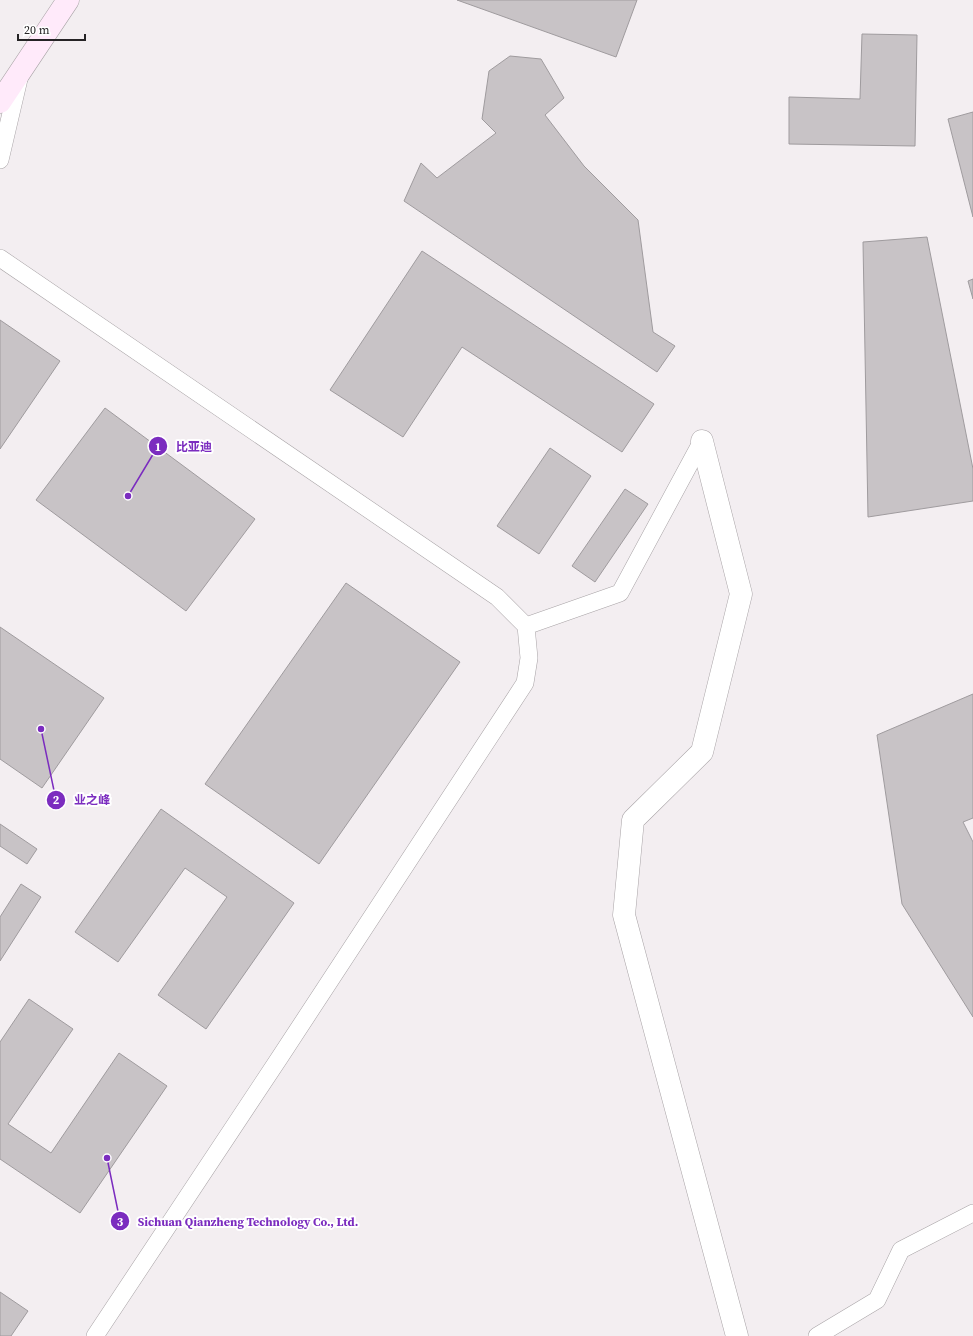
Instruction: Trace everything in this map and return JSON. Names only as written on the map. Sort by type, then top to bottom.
[{"type":"main road","points":[[0,102],[68,0]]},
{"type":"street","points":[[0,160],[21,71]]},
{"type":"street","points":[[0,258],[497,597],[526,626],[529,658],[525,683],[95,1336]]},
{"type":"street","points":[[526,626],[620,593],[702,440]]},
{"type":"street","points":[[702,440],[740,594],[702,752],[632,820],[624,915],[737,1336]]},
{"type":"street","points":[[817,1336],[877,1300],[901,1250],[973,1213]]},
{"type":"building","points":[[457,0],[637,0],[616,57]]},
{"type":"building","points":[[862,34],[917,35],[915,146],[789,144],[789,97],[860,99]]},
{"type":"building","points":[[510,56],[541,59],[564,98],[545,115],[584,166],[638,220],[653,332],[675,346],[657,372],[404,201],[421,163],[437,178],[496,133],[482,119],[489,71]]},
{"type":"building","points":[[973,112],[973,217],[948,119]]},
{"type":"building","points":[[927,237],[973,469],[973,501],[868,517],[863,242]]},
{"type":"building","points":[[422,251],[654,404],[622,452],[462,347],[403,437],[330,390]]},
{"type":"building","points":[[973,279],[973,299],[968,281]]},
{"type":"building","points":[[0,320],[60,361],[0,449]]},
{"type":"building","points":[[105,408],[255,519],[186,611],[36,500]]},
{"type":"building","points":[[550,448],[591,476],[539,554],[497,526]]},
{"type":"building","points":[[625,489],[648,504],[595,582],[572,566]]},
{"type":"building","points":[[346,583],[460,662],[319,864],[205,784]]},
{"type":"building","points":[[0,627],[104,698],[42,788],[0,759]]},
{"type":"building","points":[[973,694],[973,818],[963,822],[973,842],[973,1017],[902,904],[877,735]]},
{"type":"building","points":[[161,809],[294,903],[206,1029],[158,995],[227,897],[185,868],[118,962],[75,932]]},
{"type":"building","points":[[0,824],[37,849],[27,864],[0,846]]},
{"type":"building","points":[[21,884],[41,897],[0,961],[0,917]]},
{"type":"building","points":[[29,999],[73,1029],[8,1124],[51,1153],[119,1053],[167,1086],[80,1213],[0,1159],[0,1042]]},
{"type":"building","points":[[0,1292],[28,1311],[11,1336],[0,1336]]},
{"type":"place","name":"比亚迪","points":[[128,496]]},
{"type":"place","name":"业之峰","points":[[41,729]]},
{"type":"place","name":"Sichuan Qianzheng Technology Co., Ltd.","points":[[107,1158]]}]
